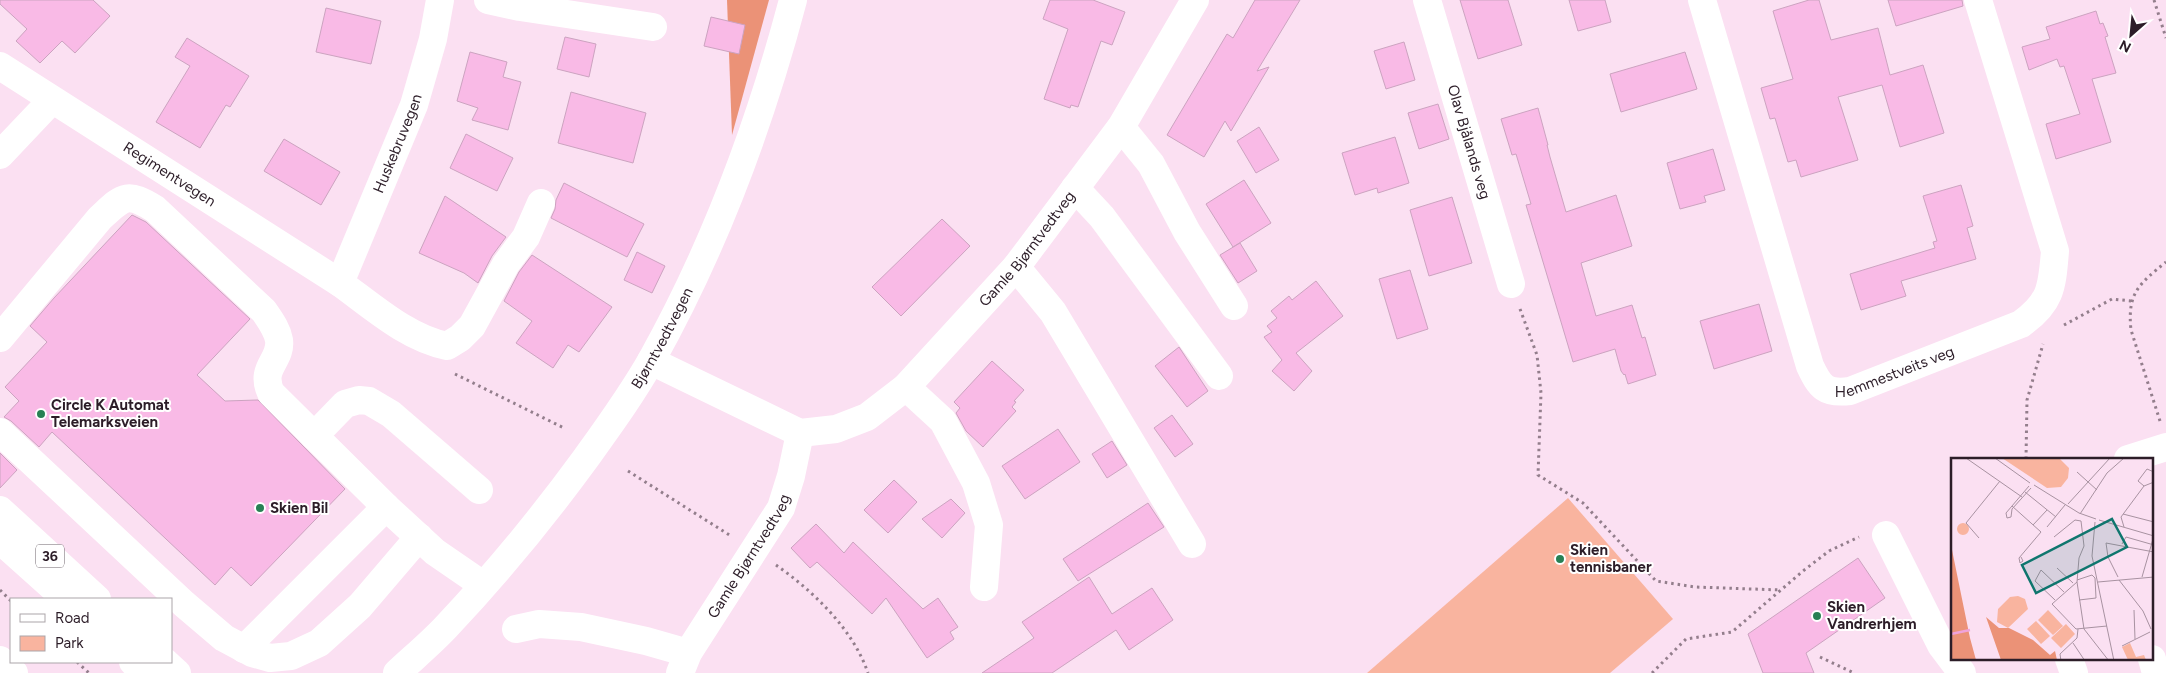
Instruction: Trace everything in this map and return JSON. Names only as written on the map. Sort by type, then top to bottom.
[{"type":"main road","name":"Huskebruvegen","points":[[340,283],[414,105],[433,39],[440,0]]},
{"type":"main road","points":[[488,0],[520,7],[653,26]]},
{"type":"main road","name":"Bjørntvedtvegen","points":[[412,673],[445,628],[532,529],[608,427],[651,361],[684,299],[742,166],[765,99],[793,0]]},
{"type":"main road","name":"Gamle Bjørntvedtveg","points":[[684,663],[781,508],[791,476],[800,433],[836,429],[868,417],[906,387],[1016,267],[1121,127],[1195,0]]},
{"type":"main road","name":"Olav Bjålands veg","points":[[1427,0],[1511,284]]},
{"type":"main road","name":"Hemmestveits veg","points":[[1702,0],[1810,366],[1817,381],[1835,393],[1850,391],[2021,324],[2035,314],[2046,300],[2052,276],[2055,251],[1978,0]]},
{"type":"main road","name":"Regimentvegen","points":[[0,66],[340,283],[408,330],[438,344],[447,346],[460,338],[472,326],[506,264],[526,237],[541,203]]},
{"type":"main road","points":[[0,155],[52,100]]},
{"type":"main road","points":[[1121,127],[1151,164],[1187,232],[1234,306]]},
{"type":"main road","points":[[1075,188],[1102,217],[1219,376]]},
{"type":"main road","points":[[0,338],[100,218],[119,201],[129,198],[139,199],[155,209],[264,311],[276,330],[279,341],[266,382],[270,393],[386,507],[435,552],[483,585]]},
{"type":"main road","points":[[1016,267],[1052,312],[1192,544]]},
{"type":"main road","points":[[651,361],[800,433]]},
{"type":"main road","points":[[906,387],[943,421],[976,482],[985,506],[989,525],[984,587]]},
{"type":"main road","points":[[314,436],[345,404],[359,400],[369,401],[391,414],[479,490]]},
{"type":"main road","points":[[0,432],[184,604],[224,638],[244,649],[270,658],[291,656],[319,643],[360,606],[419,537]]},
{"type":"main road","points":[[2130,458],[2163,436]]},
{"type":"main road","points":[[244,649],[386,507]]},
{"type":"main road","name":"36","points":[[0,510],[96,598]]},
{"type":"main road","points":[[1886,535],[1941,645],[1951,658]]},
{"type":"main road","name":"36","points":[[0,540],[65,598]]},
{"type":"main road","points":[[516,630],[540,624],[581,627],[646,641],[684,663]]},
{"type":"main road","name":"Bjørntvedtvegen","points":[[397,673],[445,628]]},
{"type":"main road","points":[[0,660],[14,673]]},
{"type":"main road","points":[[1952,660],[1962,673]]},
{"type":"main road","points":[[2069,660],[2074,673]]},
{"type":"main road","points":[[2152,660],[2156,673]]},
{"type":"main road","points":[[135,663],[145,673]]},
{"type":"main road","points":[[166,663],[177,673]]},
{"type":"path","points":[[2154,0],[2166,38]]},
{"type":"path","points":[[2163,436],[2132,330],[2131,301],[2141,283],[2166,262]]},
{"type":"path","points":[[1511,284],[1538,355],[1541,393],[1538,474],[1583,503],[1656,581],[1695,587],[1781,590]]},
{"type":"path","points":[[2062,326],[2112,299],[2131,301]]},
{"type":"path","points":[[2026,458],[2028,400],[2042,345],[2048,338]]},
{"type":"path","points":[[447,370],[564,428]]},
{"type":"path","points":[[1652,673],[1686,639],[1732,632],[1829,551],[1852,539],[1870,533],[1886,535]]},
{"type":"path","points":[[0,590],[10,600]]},
{"type":"path","points":[[1820,657],[1854,673]]},
{"type":"path","points":[[78,663],[89,673]]},
{"type":"green space","name":"Skien tennisbaner","points":[[1568,498],[1673,619],[1610,673],[1367,673]]},
{"type":"shaded area","points":[[727,0],[769,0],[732,135]]},
{"type":"building","points":[[0,0],[93,0],[110,16],[75,53],[62,41],[40,63],[16,41],[27,29],[0,4]]},
{"type":"building","points":[[1050,0],[1093,0],[1125,12],[1112,45],[1101,41],[1078,107],[1071,105],[1070,108],[1044,99],[1068,29],[1043,19]]},
{"type":"building","points":[[1255,0],[1300,0],[1257,71],[1269,67],[1231,131],[1225,121],[1204,157],[1167,135],[1227,34],[1233,38]]},
{"type":"building","points":[[1460,0],[1508,0],[1522,45],[1478,59]]},
{"type":"building","points":[[1569,0],[1605,0],[1611,22],[1578,31]]},
{"type":"building","points":[[1809,0],[1819,0],[1831,40],[1878,28],[1890,75],[1923,65],[1944,133],[1900,147],[1882,85],[1838,97],[1858,160],[1801,177],[1796,160],[1788,162],[1775,118],[1770,119],[1761,88],[1793,79],[1773,11]]},
{"type":"building","points":[[1888,0],[1962,0],[1963,6],[1896,26]]},
{"type":"building","points":[[326,8],[381,21],[371,64],[316,52]]},
{"type":"building","points":[[2096,11],[2100,24],[2103,23],[2108,36],[2105,37],[2116,73],[2092,79],[2111,142],[2056,159],[2046,124],[2080,114],[2064,66],[2060,67],[2057,59],[2029,70],[2022,47],[2050,39],[2046,27]]},
{"type":"building","points":[[711,17],[745,25],[739,54],[704,46]]},
{"type":"building","points":[[565,37],[596,44],[589,77],[557,69]]},
{"type":"building","points":[[187,38],[249,76],[230,107],[226,105],[200,148],[156,122],[190,66],[175,57]]},
{"type":"building","points":[[1404,42],[1415,80],[1386,89],[1374,51]]},
{"type":"building","points":[[470,52],[507,62],[503,77],[521,82],[508,130],[472,120],[478,108],[457,101]]},
{"type":"building","points":[[1685,52],[1697,89],[1621,112],[1610,74]]},
{"type":"building","points":[[571,92],[646,113],[633,163],[558,143]]},
{"type":"building","points":[[1438,104],[1449,139],[1419,149],[1408,113]]},
{"type":"building","points":[[1538,108],[1566,212],[1616,195],[1632,246],[1581,263],[1596,316],[1632,305],[1642,338],[1645,337],[1656,375],[1628,384],[1625,374],[1621,371],[1615,349],[1573,362],[1526,205],[1531,204],[1516,154],[1512,155],[1501,119]]},
{"type":"building","points":[[1259,127],[1279,160],[1256,173],[1237,141]]},
{"type":"building","points":[[466,134],[513,158],[497,191],[450,168]]},
{"type":"building","points":[[1395,137],[1409,183],[1378,193],[1377,188],[1355,195],[1342,153]]},
{"type":"building","points":[[284,139],[340,172],[321,205],[264,171]]},
{"type":"building","points":[[1713,149],[1725,190],[1704,196],[1706,202],[1680,209],[1667,163]]},
{"type":"building","points":[[1244,180],[1271,223],[1233,247],[1206,204]]},
{"type":"building","points":[[564,183],[644,224],[627,257],[551,218],[556,200]]},
{"type":"building","points":[[1961,185],[1973,226],[1967,228],[1976,259],[1901,281],[1906,296],[1861,310],[1850,274],[1935,248],[1933,242],[1937,241],[1923,196]]},
{"type":"building","points":[[445,196],[506,237],[492,256],[478,283],[464,273],[419,253]]},
{"type":"building","points":[[1452,197],[1472,263],[1429,276],[1410,210]]},
{"type":"building","points":[[132,215],[146,222],[250,319],[197,375],[225,401],[258,400],[345,489],[251,586],[231,567],[215,585],[52,432],[39,447],[11,421],[4,417],[19,401],[5,387],[47,342],[30,326]]},
{"type":"building","points":[[942,219],[970,246],[901,316],[872,287]]},
{"type":"building","points":[[1240,243],[1257,271],[1238,283],[1220,255]]},
{"type":"building","points":[[637,252],[665,266],[652,293],[624,280]]},
{"type":"building","points":[[532,255],[612,307],[579,352],[568,345],[553,368],[516,343],[532,321],[504,301],[519,272]]},
{"type":"building","points":[[1410,270],[1428,329],[1397,339],[1379,279]]},
{"type":"building","points":[[1316,281],[1343,316],[1296,353],[1312,371],[1294,391],[1272,371],[1282,360],[1264,337],[1272,332],[1267,326],[1277,318],[1271,311],[1289,296],[1292,300]]},
{"type":"building","points":[[1759,304],[1772,351],[1714,369],[1700,321]]},
{"type":"building","points":[[1179,347],[1208,391],[1187,407],[1155,366]]},
{"type":"building","points":[[992,361],[1024,390],[1014,401],[1016,402],[1012,407],[1016,411],[983,447],[966,431],[956,413],[960,408],[954,402]]},
{"type":"building","points":[[1172,415],[1193,444],[1175,457],[1154,428]]},
{"type":"building","points":[[1058,429],[1080,462],[1025,499],[1002,466]]},
{"type":"building","points":[[1112,441],[1127,465],[1107,478],[1092,454]]},
{"type":"building","points":[[0,453],[17,470],[0,488]]},
{"type":"building","points":[[894,480],[917,502],[888,533],[864,510]]},
{"type":"building","points":[[951,499],[965,513],[942,538],[922,519]]},
{"type":"building","points":[[1148,503],[1164,527],[1078,581],[1063,559]]},
{"type":"building","points":[[816,524],[844,553],[853,542],[923,609],[938,598],[958,627],[950,632],[954,639],[927,658],[886,598],[872,614],[817,562],[810,568],[791,548]]},
{"type":"building","name":"Skien Vandrerhjem","points":[[1858,558],[1885,598],[1806,653],[1814,673],[1763,673],[1748,634]]},
{"type":"building","points":[[1089,577],[1112,614],[1152,588],[1173,620],[1129,650],[1116,630],[1052,673],[982,673],[1034,638],[1022,622]]},
{"type":"place","name":"Circle K Automat Telemarksveien","points":[[41,414]]},
{"type":"place","name":"Skien Bil","points":[[260,508]]},
{"type":"place","name":"Skien tennisbaner","points":[[1560,559]]},
{"type":"place","name":"Skien Vandrerhjem","points":[[1817,616]]}]
